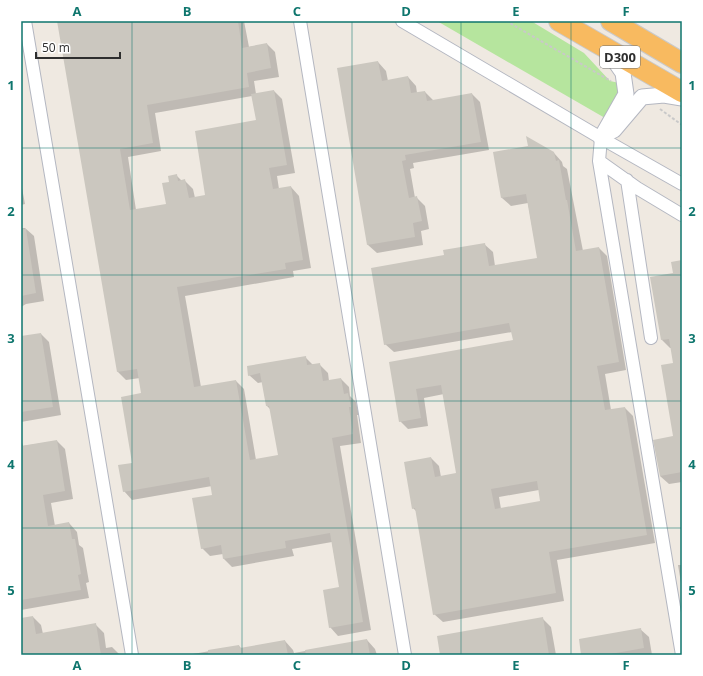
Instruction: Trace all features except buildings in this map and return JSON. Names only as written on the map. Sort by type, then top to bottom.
[{"type":"highway","name":"D300","points":[[559,21],[682,92]]},
{"type":"highway","name":"D300","points":[[611,21],[682,63]]},
{"type":"street","points":[[25,21],[132,655]]},
{"type":"street","points":[[300,21],[405,655]]},
{"type":"street","points":[[402,21],[682,184]]},
{"type":"street","points":[[605,48],[623,73],[626,94],[601,138],[599,161],[682,655]]},
{"type":"street","points":[[601,138],[614,130],[642,98],[664,94],[682,98]]},
{"type":"street","points":[[599,161],[682,215]]},
{"type":"street","points":[[627,180],[651,338]]},
{"type":"path","points":[[506,21],[610,81],[625,87]]},
{"type":"path","points":[[642,98],[682,125]]},
{"type":"green space","points":[[437,21],[531,21],[584,53],[610,81],[624,84],[605,118]]}]
